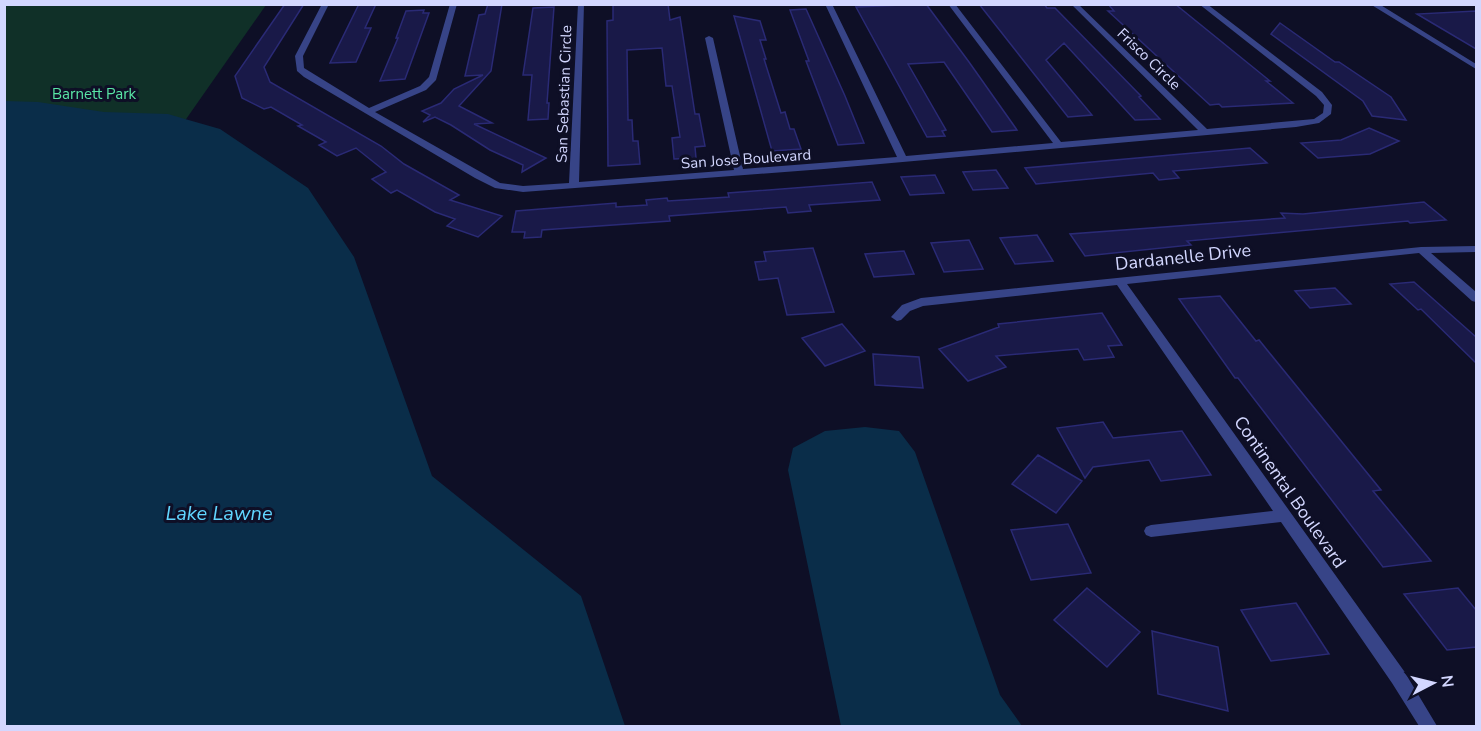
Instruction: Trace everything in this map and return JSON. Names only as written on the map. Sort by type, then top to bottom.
[{"type":"street","name":"San Jose Boulevard","points":[[326,4],[299,56],[300,69],[498,186],[523,189],[739,173],[1296,124],[1316,121],[1327,114],[1328,105],[1319,94],[1203,4]]},
{"type":"street","points":[[369,111],[423,88],[433,78],[454,4]]},
{"type":"street","name":"San Sebastian Circle","points":[[574,185],[581,4]]},
{"type":"street","points":[[828,4],[903,159]]},
{"type":"street","points":[[951,4],[1059,145]]},
{"type":"street","name":"Frisco Circle","points":[[1074,4],[1205,132]]},
{"type":"street","points":[[1373,5],[1389,4]]},
{"type":"street","points":[[1373,5],[1476,67]]},
{"type":"street","points":[[709,38],[739,173]]},
{"type":"street","name":"Dardanelle Drive","points":[[897,317],[906,308],[921,302],[1421,250],[1476,249]]},
{"type":"street","points":[[1421,250],[1476,298]]},
{"type":"street","name":"Continental Boulevard","points":[[1119,280],[1398,677],[1429,726]]},
{"type":"street","points":[[1151,531],[1284,516]]},
{"type":"green space","name":"Barnett Park","points":[[5,5],[266,5],[51,312],[5,317]]},
{"type":"water","name":"Lake Lawne","points":[[5,101],[38,102],[104,112],[168,114],[220,129],[308,188],[354,257],[432,476],[581,596],[625,726],[5,726]]},
{"type":"water","points":[[865,427],[899,431],[915,452],[1000,695],[1022,726],[841,726],[788,470],[793,448],[825,431]]},
{"type":"building","points":[[285,4],[304,4],[264,67],[270,82],[381,146],[404,164],[459,195],[450,200],[502,216],[478,237],[447,226],[455,219],[435,212],[397,190],[391,193],[372,179],[386,172],[356,148],[337,156],[319,145],[326,142],[298,126],[302,125],[271,107],[264,109],[242,98],[235,76]]},
{"type":"building","points":[[359,4],[376,4],[365,28],[371,28],[356,62],[330,63]]},
{"type":"building","points":[[488,4],[502,4],[491,71],[459,106],[492,123],[474,124],[546,158],[522,172],[523,165],[490,150],[451,125],[435,117],[423,122],[430,115],[422,111],[441,103],[454,89],[483,75],[465,76],[479,15],[485,14]]},
{"type":"building","points":[[613,4],[668,4],[670,20],[680,17],[695,114],[699,114],[705,146],[695,147],[696,158],[674,159],[672,138],[680,137],[672,86],[666,86],[662,48],[627,50],[628,120],[632,120],[633,141],[638,141],[640,164],[608,166],[607,21],[613,20]]},
{"type":"building","points":[[926,4],[1017,130],[992,132],[944,62],[908,64],[946,130],[942,131],[945,136],[927,137],[856,7]]},
{"type":"building","points":[[979,4],[1044,4],[1047,8],[1055,8],[1141,96],[1139,97],[1160,119],[1135,120],[1064,43],[1046,60],[1092,115],[1068,117]]},
{"type":"building","points":[[1108,4],[1175,4],[1270,81],[1266,81],[1293,103],[1222,107],[1219,104],[1210,105],[1108,11],[1114,11]]},
{"type":"building","points":[[554,7],[547,103],[549,103],[548,119],[528,120],[532,75],[523,75],[533,8]]},
{"type":"building","points":[[806,9],[864,143],[838,145],[806,61],[809,61],[790,10]]},
{"type":"building","points":[[424,10],[423,13],[429,13],[405,79],[380,81],[398,38],[396,38],[406,11]]},
{"type":"building","points":[[1476,11],[1476,49],[1417,14]]},
{"type":"building","points":[[734,16],[760,21],[766,40],[760,40],[766,59],[764,59],[781,113],[785,112],[790,129],[794,129],[801,149],[772,151]]},
{"type":"building","points":[[1280,23],[1335,62],[1339,62],[1391,97],[1406,120],[1372,116],[1363,101],[1271,34]]},
{"type":"building","points":[[1369,128],[1399,141],[1370,154],[1318,158],[1301,143],[1341,140]]},
{"type":"building","points":[[1250,148],[1267,163],[1173,171],[1179,178],[1159,180],[1153,173],[1036,184],[1025,168]]},
{"type":"building","points":[[996,170],[1008,188],[973,190],[963,172]]},
{"type":"building","points":[[935,175],[944,193],[910,195],[901,177]]},
{"type":"building","points":[[872,182],[880,200],[809,205],[811,211],[788,213],[786,207],[669,216],[670,221],[542,230],[541,237],[524,238],[525,232],[512,232],[516,211],[616,203],[616,207],[647,205],[646,200],[729,197],[728,193]]},
{"type":"building","points":[[1424,202],[1446,220],[1410,223],[1408,221],[1187,241],[1191,245],[1085,256],[1070,234],[1285,218],[1281,213],[1303,214]]},
{"type":"building","points":[[1037,235],[1053,261],[1015,264],[1000,238]]},
{"type":"building","points":[[969,240],[983,269],[944,272],[931,243]]},
{"type":"building","points":[[813,248],[834,312],[787,315],[778,278],[759,280],[755,262],[766,261],[764,252]]},
{"type":"building","points":[[904,251],[914,274],[874,277],[865,254]]},
{"type":"building","points":[[1414,282],[1476,337],[1476,363],[1421,309],[1418,310],[1390,284]]},
{"type":"building","points":[[1335,288],[1351,304],[1310,308],[1295,291]]},
{"type":"building","points":[[1220,296],[1256,341],[1259,340],[1381,490],[1373,491],[1431,561],[1383,567],[1238,378],[1235,378],[1179,299]]},
{"type":"building","points":[[1102,313],[1122,345],[1108,346],[1114,357],[1084,360],[1078,349],[996,356],[1006,367],[968,381],[939,349],[999,327],[998,324]]},
{"type":"building","points":[[842,324],[865,351],[825,366],[802,338]]},
{"type":"building","points":[[873,354],[919,357],[923,388],[875,385]]},
{"type":"building","points":[[1103,422],[1113,438],[1182,431],[1211,475],[1161,481],[1149,460],[1093,467],[1085,478],[1057,428]]},
{"type":"building","points":[[1038,455],[1082,481],[1056,513],[1012,484]]},
{"type":"building","points":[[1068,524],[1091,573],[1031,580],[1011,530]]},
{"type":"building","points":[[1087,588],[1140,632],[1107,667],[1054,620]]},
{"type":"building","points":[[1458,588],[1476,610],[1476,647],[1447,650],[1404,594]]},
{"type":"building","points":[[1296,603],[1329,654],[1271,661],[1241,610]]},
{"type":"building","points":[[1152,631],[1218,647],[1228,711],[1158,694]]}]
